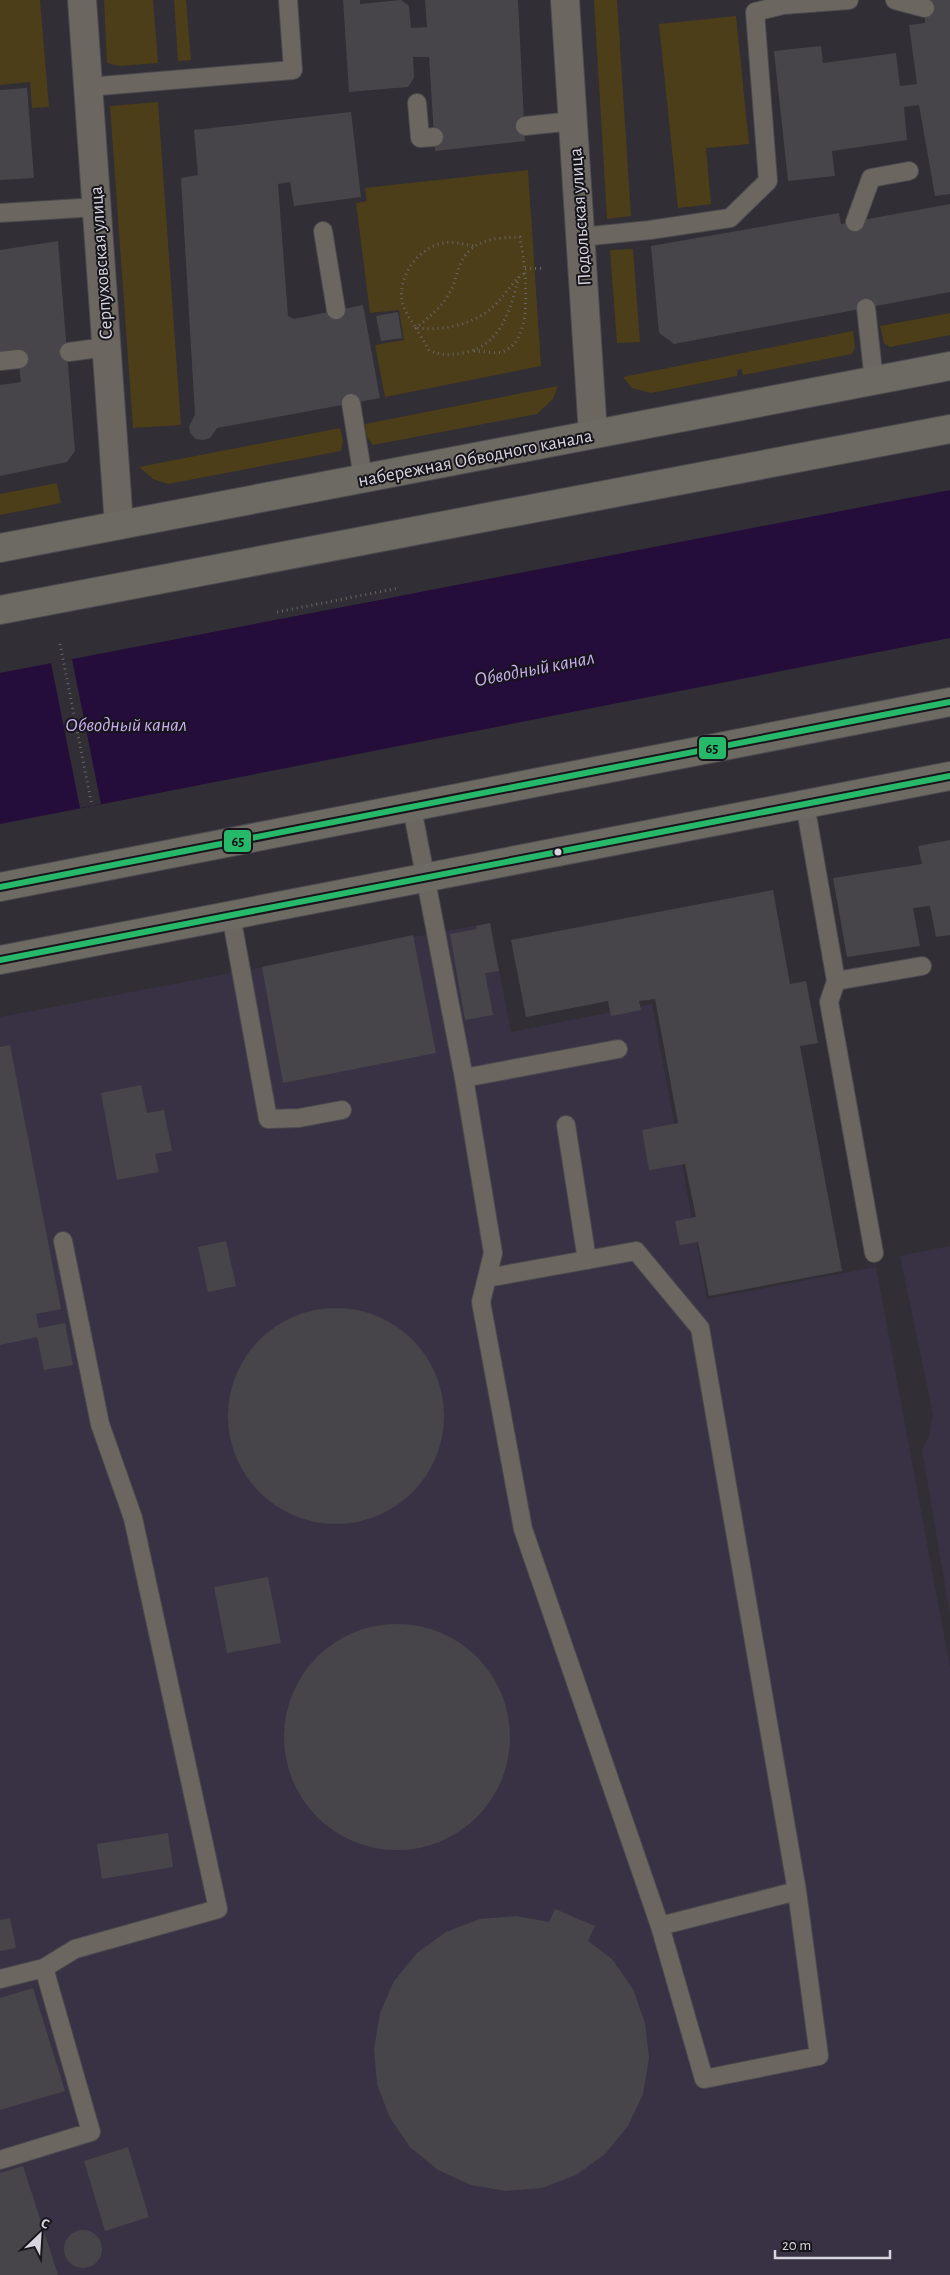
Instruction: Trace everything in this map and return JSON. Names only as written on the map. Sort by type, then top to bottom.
[{"type":"main road","name":"набережная Обводного канала","points":[[0,548],[950,366]]},
{"type":"main road","points":[[0,610],[950,428]]},
{"type":"main road","points":[[0,887],[950,702]]},
{"type":"main road","points":[[0,960],[950,776]]},
{"type":"street","name":"Серпуховская улица","points":[[82,0],[119,525]]},
{"type":"street","name":"Подольская улица","points":[[565,0],[593,434]]},
{"type":"lane","points":[[88,87],[293,70],[288,0]]},
{"type":"lane","points":[[581,237],[650,230],[730,218],[768,181],[754,12],[783,3],[849,0]]},
{"type":"lane","points":[[895,0],[925,8]]},
{"type":"lane","points":[[417,103],[420,138],[434,137]]},
{"type":"lane","points":[[525,126],[573,121]]},
{"type":"lane","points":[[855,222],[871,178],[909,170]]},
{"type":"lane","points":[[0,213],[96,208]]},
{"type":"lane","points":[[323,231],[336,310]]},
{"type":"lane","points":[[866,308],[874,381]]},
{"type":"lane","points":[[69,352],[106,347]]},
{"type":"lane","points":[[0,361],[18,359]]},
{"type":"lane","points":[[351,403],[363,478]]},
{"type":"lane","points":[[805,804],[836,981],[829,1002],[874,1254]]},
{"type":"lane","points":[[412,808],[464,1078],[493,1253],[486,1278],[481,1302],[523,1529],[660,1926],[704,2079],[819,2056],[797,1891],[700,1328],[636,1251],[486,1278]]},
{"type":"lane","points":[[231,915],[268,1119],[299,1118],[342,1110]]},
{"type":"lane","points":[[836,981],[922,966]]},
{"type":"lane","points":[[464,1078],[618,1049]]},
{"type":"lane","points":[[566,1125],[587,1260]]},
{"type":"lane","points":[[0,1979],[44,1968],[75,1949],[218,1909],[133,1518],[100,1424],[63,1241]]},
{"type":"lane","points":[[660,1926],[797,1891]]},
{"type":"lane","points":[[0,2160],[91,2132],[44,1968]]},
{"type":"path","points":[[416,328],[444,302],[451,291],[463,260],[473,246],[484,240],[520,236],[525,271],[526,318],[519,335],[510,348],[501,352],[474,351],[438,354],[429,350],[416,328],[402,300],[405,276],[410,266],[419,256],[441,243],[452,242],[473,246]]},
{"type":"path","points":[[416,328],[444,328],[473,320],[492,308],[512,282],[525,271],[544,268]]},
{"type":"path","points":[[474,351],[488,342],[505,322],[519,277]]},
{"type":"path","points":[[278,612],[399,588]]},
{"type":"path","points":[[60,644],[92,806]]},
{"type":"shaded area","points":[[0,0],[40,0],[49,107],[32,108],[30,82],[0,85]]},
{"type":"shaded area","points":[[104,0],[153,0],[158,63],[119,66],[107,63]]},
{"type":"shaded area","points":[[174,0],[186,0],[191,60],[178,61]]},
{"type":"shaded area","points":[[594,0],[617,0],[631,216],[607,219]]},
{"type":"shaded area","points":[[736,16],[749,144],[706,148],[711,204],[678,208],[659,24]]},
{"type":"shaded area","points":[[158,102],[181,425],[133,428],[110,106]]},
{"type":"shaded area","points":[[528,170],[541,366],[385,397],[375,345],[404,340],[399,310],[370,313],[356,203],[367,201],[365,188]]},
{"type":"shaded area","points":[[633,249],[640,342],[617,343],[610,250]]},
{"type":"shaded area","points":[[950,313],[950,335],[890,347],[884,343],[880,326]]},
{"type":"shaded area","points":[[853,331],[855,347],[852,354],[743,375],[742,369],[737,370],[737,376],[651,393],[632,388],[623,377]]},
{"type":"shaded area","points":[[558,386],[553,399],[537,414],[373,445],[367,437],[365,424]]},
{"type":"shaded area","points":[[340,428],[343,441],[341,451],[168,484],[153,479],[139,467]]},
{"type":"shaded area","points":[[57,483],[61,503],[0,515],[0,494]]},
{"type":"shaded area","points":[[490,923],[511,1032],[652,1004],[707,1299],[876,1267],[950,1668],[950,2275],[0,2275],[0,1017],[262,967],[413,935],[414,937]]},
{"type":"shaded area","points":[[950,1246],[950,1615],[922,1449],[929,1436],[933,1414],[900,1256]]},
{"type":"water","name":"Обводный канал","points":[[950,490],[950,638],[0,824],[0,673]]},
{"type":"pier","points":[[400,593],[400,596],[279,619],[278,617]]},
{"type":"pier","points":[[72,659],[101,804],[80,808],[51,663]]},
{"type":"building","points":[[343,0],[360,0],[360,4],[401,0],[409,6],[411,28],[427,27],[425,0],[518,0],[525,141],[435,151],[429,57],[413,57],[414,78],[408,87],[349,92]]},
{"type":"building","points":[[924,0],[950,0],[950,194],[935,196],[919,105],[904,107],[907,140],[832,151],[835,176],[788,181],[774,51],[821,46],[823,63],[896,53],[900,86],[917,84],[909,25],[925,23]]},
{"type":"building","points":[[27,88],[34,178],[0,180],[0,90]]},
{"type":"building","points":[[351,112],[361,197],[294,206],[290,182],[278,184],[288,316],[294,319],[363,305],[380,398],[217,428],[210,438],[196,439],[190,433],[189,426],[195,415],[181,178],[198,175],[194,130]]},
{"type":"building","points":[[950,204],[950,292],[674,344],[659,333],[651,246],[839,213],[841,224]]},
{"type":"building","points":[[58,241],[75,451],[67,462],[0,476],[0,385],[21,382],[17,350],[0,353],[0,250]]},
{"type":"building","points":[[398,312],[402,338],[381,341],[376,316]]},
{"type":"building","points":[[950,840],[950,935],[936,937],[930,906],[913,908],[920,946],[847,957],[833,878],[922,864],[918,846]]},
{"type":"building","points":[[773,890],[790,984],[806,981],[818,1043],[800,1046],[842,1271],[709,1296],[698,1242],[680,1245],[675,1221],[696,1217],[685,1164],[649,1170],[642,1130],[678,1123],[655,999],[639,1001],[641,1010],[611,1016],[608,1001],[526,1017],[511,940]]},
{"type":"building","points":[[490,923],[499,971],[485,973],[493,1015],[465,1020],[450,934],[477,929],[476,926]]},
{"type":"building","points":[[413,935],[436,1053],[283,1083],[262,967]]},
{"type":"building","points":[[10,1045],[61,1309],[36,1314],[39,1328],[65,1323],[73,1365],[44,1370],[37,1337],[0,1345],[0,1047]]},
{"type":"building","points":[[141,1085],[147,1113],[164,1110],[172,1151],[155,1154],[159,1172],[117,1180],[101,1093]]},
{"type":"building","points":[[226,1241],[236,1286],[208,1292],[198,1247]]},
{"type":"building","points":[[347,1308],[377,1316],[387,1321],[405,1332],[420,1347],[436,1375],[444,1405],[444,1427],[436,1457],[420,1485],[405,1500],[377,1516],[357,1522],[325,1524],[295,1516],[285,1511],[267,1500],[252,1485],[236,1457],[230,1437],[228,1405],[236,1375],[241,1365],[252,1347],[267,1332],[295,1316],[315,1310]]},
{"type":"building","points":[[268,1577],[281,1643],[227,1653],[214,1587]]},
{"type":"building","points":[[397,1624],[419,1626],[450,1637],[477,1657],[497,1684],[508,1715],[510,1737],[508,1759],[497,1790],[477,1817],[450,1837],[419,1848],[397,1850],[375,1848],[344,1837],[317,1817],[297,1790],[286,1759],[284,1737],[286,1715],[297,1684],[317,1657],[344,1637],[375,1626]]},
{"type":"building","points":[[168,1833],[173,1867],[102,1879],[97,1844]]},
{"type":"building","points":[[555,1909],[595,1926],[588,1941],[612,1959],[633,1989],[645,2023],[649,2058],[643,2094],[628,2126],[605,2154],[576,2175],[542,2188],[506,2191],[471,2185],[438,2170],[410,2147],[390,2118],[377,2084],[374,2049],[380,2013],[394,1981],[417,1953],[446,1932],[480,1919],[516,1916],[549,1922]]},
{"type":"building","points":[[10,1918],[16,1948],[0,1951],[0,1920]]},
{"type":"building","points":[[33,1988],[65,2091],[0,2110],[0,1998]]},
{"type":"building","points":[[128,2147],[149,2217],[105,2231],[84,2161]]},
{"type":"building","points":[[23,2166],[58,2275],[0,2275],[0,2173]]},
{"type":"building","points":[[83,2230],[96,2236],[102,2249],[96,2262],[83,2268],[70,2262],[64,2249],[70,2236]]},
{"type":"transit line","name":"65","points":[[0,887],[950,702]]},
{"type":"transit line","name":"65","points":[[0,960],[950,776]]}]
